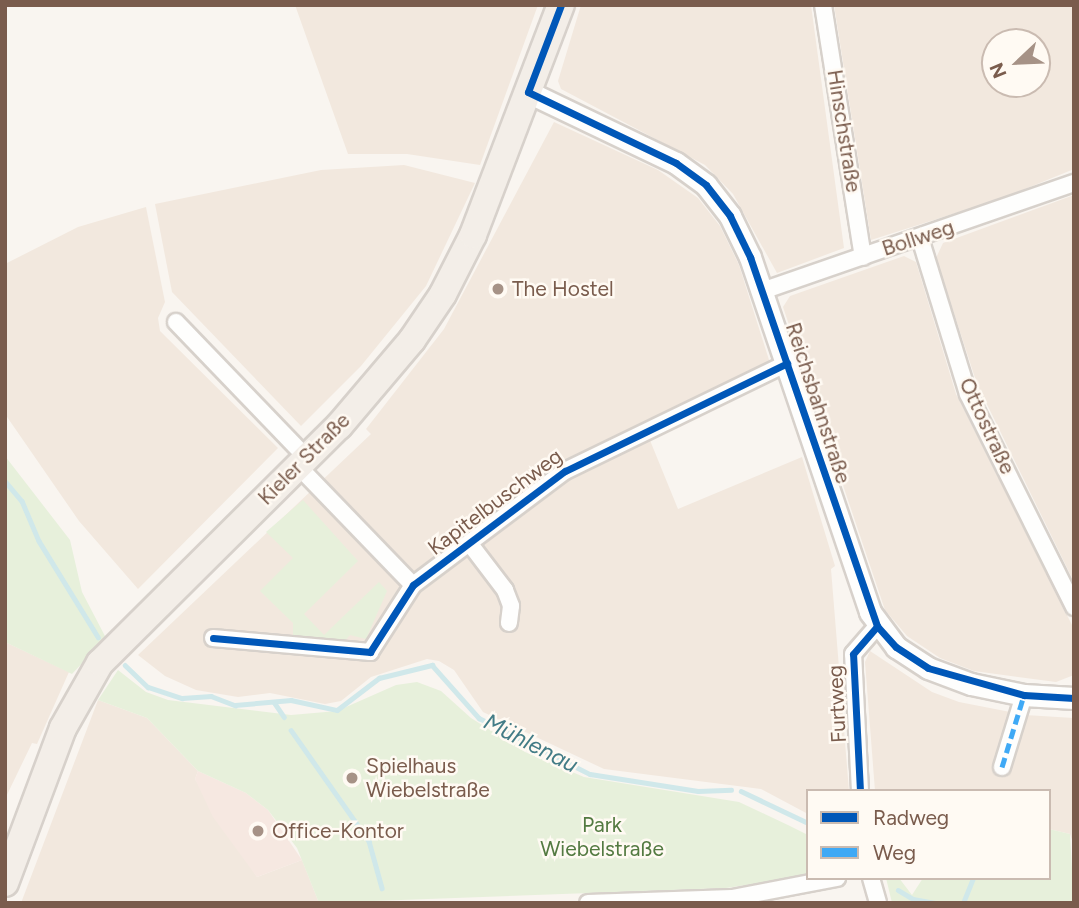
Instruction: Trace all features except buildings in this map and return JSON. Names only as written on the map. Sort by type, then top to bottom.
[{"type":"main road","name":"Kieler Straße","points":[[5,883],[63,727],[84,685],[118,643],[302,462],[412,341],[443,294],[472,235],[561,5]]},
{"type":"street","name":"Hinschstraße","points":[[822,5],[863,257]]},
{"type":"street","name":"Reichsbahnstraße","points":[[528,92],[676,163],[706,185],[730,216],[762,291],[877,626],[896,647],[928,668],[1024,695],[1074,698]]},
{"type":"street","name":"Bollweg","points":[[762,291],[1074,183]]},
{"type":"street","name":"Ottostraße","points":[[920,238],[968,394],[1074,607]]},
{"type":"street","points":[[176,322],[413,584]]},
{"type":"street","name":"Kapitelbuschweg","points":[[213,638],[370,652],[413,584],[580,461],[787,363]]},
{"type":"street","name":"Kapitelbuschweg","points":[[470,544],[506,590],[511,606],[509,624]]},
{"type":"street","name":"Furtweg","points":[[860,789],[853,653],[877,626]]},
{"type":"street","points":[[1002,767],[1024,695]]},
{"type":"street","points":[[588,903],[732,898],[826,880]]},
{"type":"street","points":[[872,880],[878,903]]},
{"type":"shaded area","points":[[295,5],[538,5],[480,165],[407,154],[348,154]]},
{"type":"shaded area","points":[[581,5],[811,5],[844,248],[777,273],[733,194],[705,165],[561,89],[558,81]]},
{"type":"shaded area","points":[[834,5],[1074,5],[1074,169],[1003,198],[871,240]]},
{"type":"shaded area","points":[[554,122],[658,170],[698,198],[720,226],[739,265],[775,379],[647,433],[678,509],[802,457],[835,566],[831,569],[849,789],[806,789],[806,813],[761,789],[604,769],[483,712],[454,670],[439,661],[427,659],[371,677],[341,701],[325,704],[270,693],[238,697],[196,690],[165,676],[138,655],[371,434],[366,429],[444,329]]},
{"type":"shaded area","points":[[404,165],[475,183],[426,286],[361,366],[301,426],[172,292],[155,204],[321,170]]},
{"type":"shaded area","points":[[1074,195],[1074,582],[977,384],[936,258],[943,243]]},
{"type":"shaded area","points":[[146,207],[165,302],[158,318],[160,331],[278,448],[138,589],[79,521],[5,414],[5,264],[78,227]]},
{"type":"shaded area","points":[[904,256],[916,262],[956,394],[1074,629],[1074,675],[1056,682],[974,671],[940,658],[907,636],[885,610],[783,307],[790,296]]},
{"type":"shaded area","points":[[5,642],[69,672],[37,744],[32,743],[5,799]]},
{"type":"shaded area","points":[[870,651],[932,692],[959,702],[1025,715],[1074,718],[1074,846],[1070,834],[1051,829],[1051,789],[875,789],[865,662]]},
{"type":"shaded area","points":[[98,700],[147,718],[198,771],[195,779],[257,877],[302,860],[319,903],[21,903]]},
{"type":"shaded area","points":[[198,771],[246,793],[268,810],[302,860],[257,877],[213,817],[195,779]]},
{"type":"green space","points":[[5,456],[70,540],[82,592],[106,638],[72,674],[5,642]]},
{"type":"green space","points":[[303,500],[358,561],[304,614],[324,635],[379,582],[387,591],[366,639],[350,635],[341,645],[293,638],[293,623],[260,591],[293,558],[266,532]]},
{"type":"green space","name":"Park Wiebelstraße","points":[[118,670],[146,692],[168,700],[291,715],[337,711],[396,685],[417,682],[441,691],[471,718],[525,752],[584,777],[739,802],[790,826],[806,834],[806,876],[726,888],[319,903],[297,848],[268,810],[246,793],[198,771],[147,718],[98,700]]},
{"type":"green space","points":[[1051,829],[1070,834],[1074,903],[892,903],[886,880],[901,880],[912,895],[922,880],[1051,880]]},
{"type":"waterway","name":"Mühlenau","points":[[5,481],[22,501],[39,541],[98,637]]},
{"type":"waterway","name":"Mühlenau","points":[[125,665],[148,687],[182,698],[211,696],[235,705],[291,700],[337,710],[379,678],[432,665],[479,718],[590,774],[698,791],[731,790]]},
{"type":"waterway","points":[[274,702],[284,717]]},
{"type":"waterway","points":[[291,730],[369,841],[382,888]]},
{"type":"waterway","name":"Mühlenau","points":[[741,791],[806,822]]},
{"type":"waterway","points":[[963,903],[972,880]]},
{"type":"waterway","name":"Mühlenau","points":[[898,890],[913,899],[935,903]]},
{"type":"marked path","points":[[1002,767],[1024,695]]},
{"type":"cycle path","points":[[561,5],[528,92],[676,163],[706,185],[730,216],[750,257],[877,626],[896,647],[928,668],[1024,695],[1074,698]]},
{"type":"cycle path","points":[[213,638],[370,652],[413,585],[565,471],[787,363]]},
{"type":"cycle path","points":[[860,789],[853,654],[877,626]]},
{"type":"place","name":"The Hostel","points":[[498,289]]},
{"type":"place","name":"Spielhaus Wiebelstraße","points":[[352,778]]},
{"type":"place","name":"Office-Kontor","points":[[258,831]]}]
